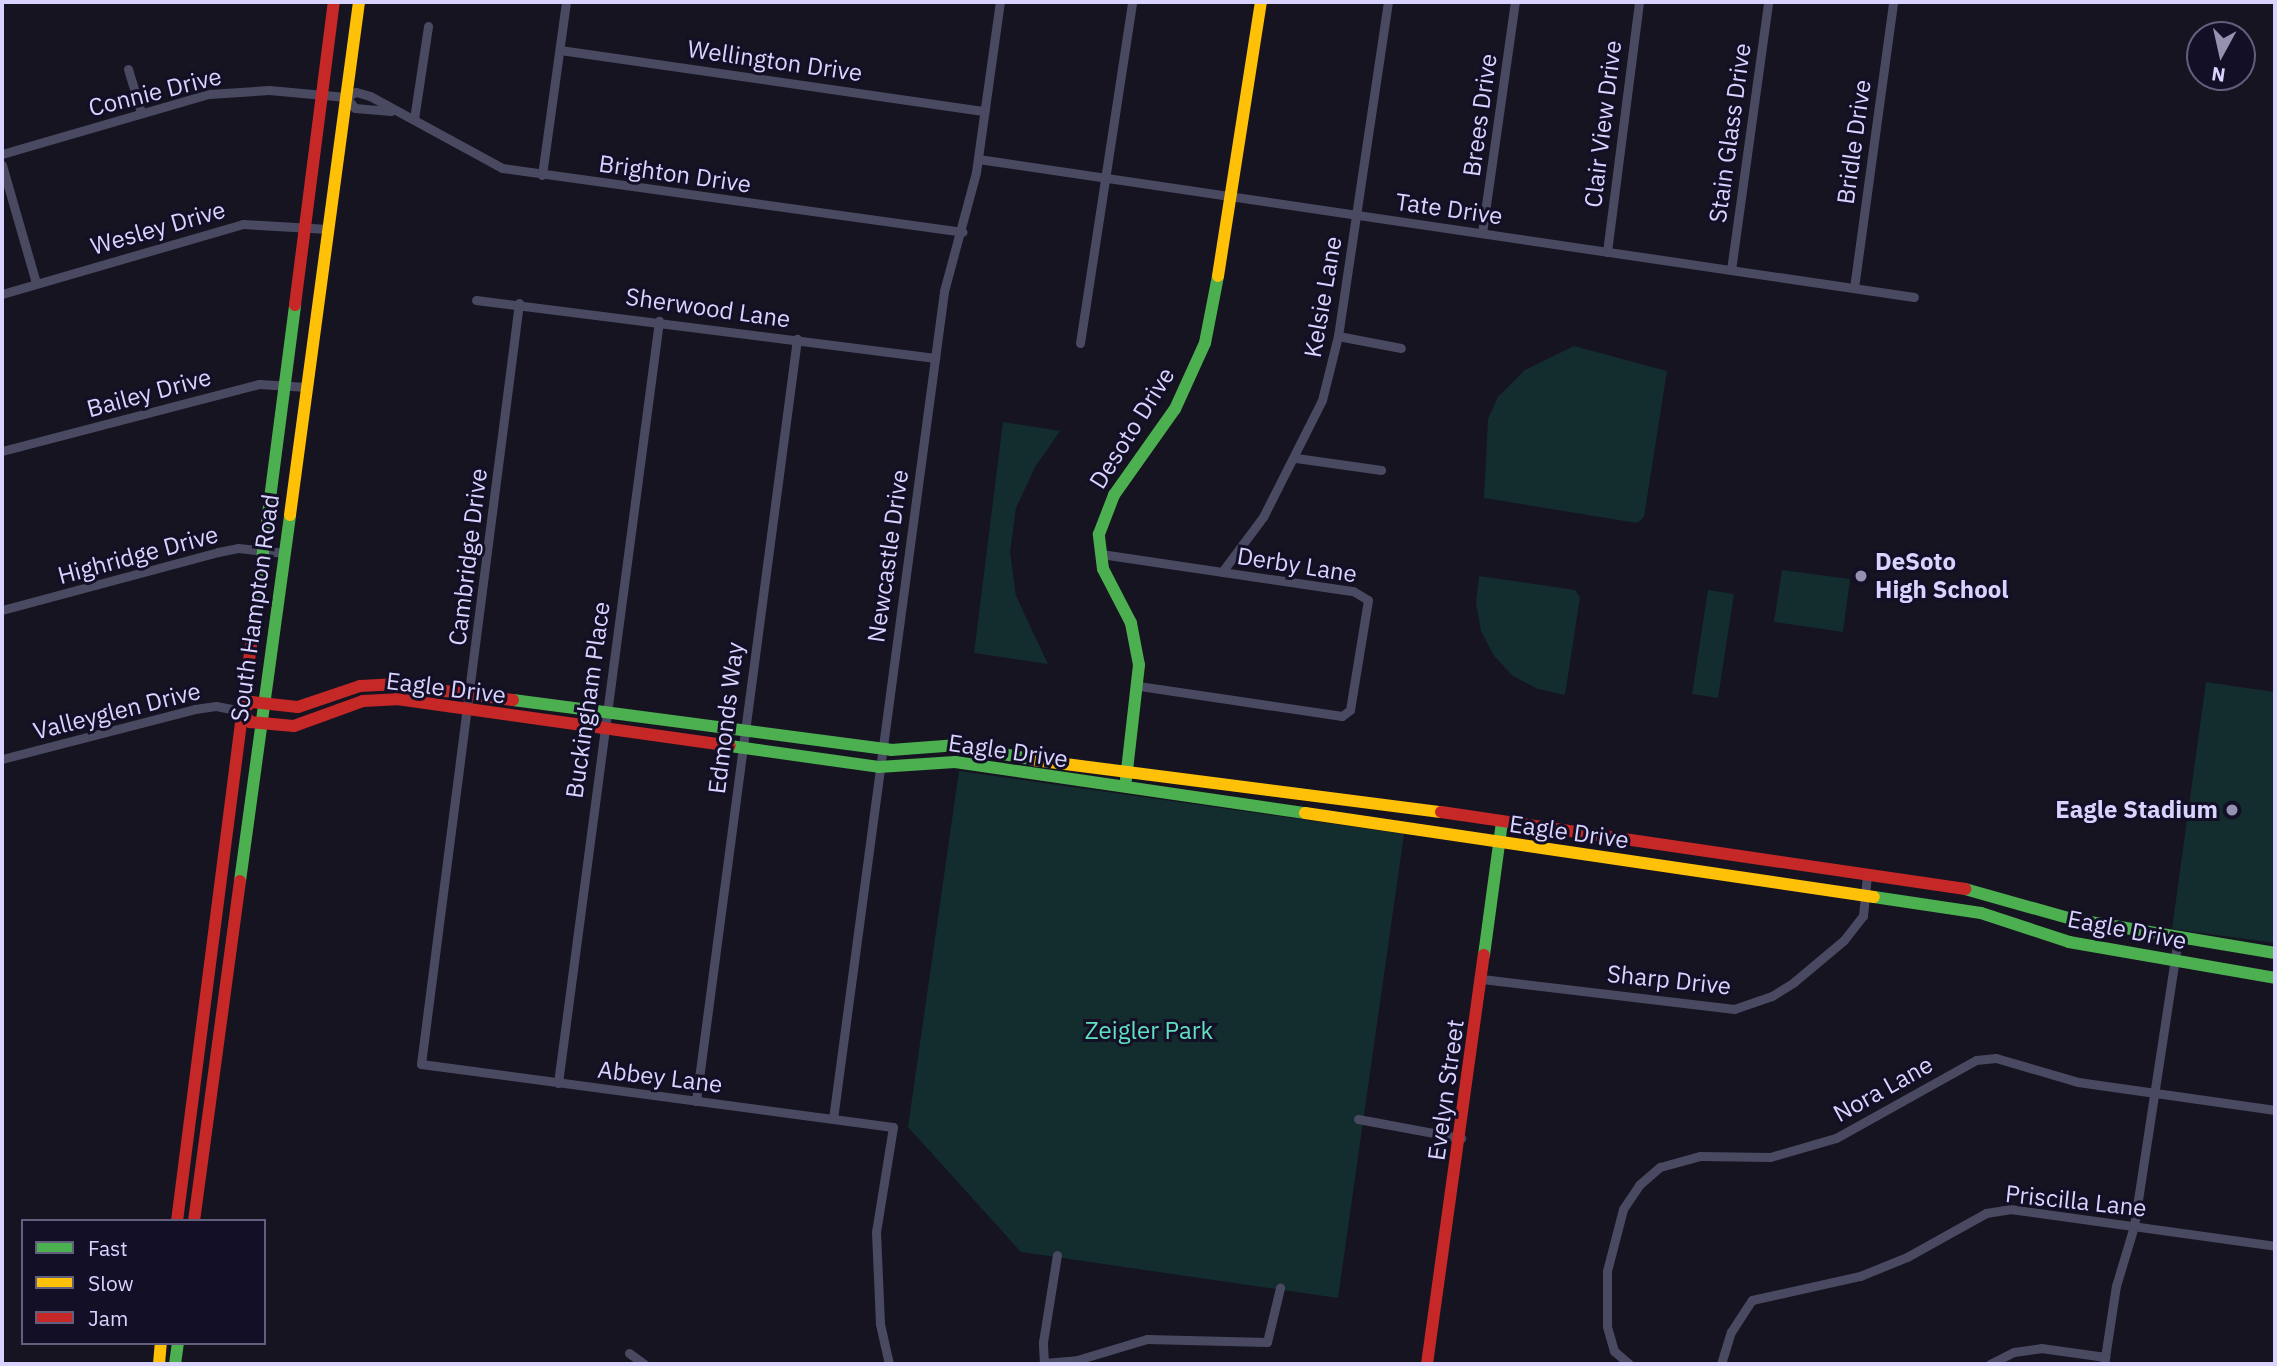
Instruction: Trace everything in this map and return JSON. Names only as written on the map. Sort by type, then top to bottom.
[{"type":"street","name":"South Hampton Road","points":[[177,1218],[261,551],[334,2]]},
{"type":"street","name":"South Hampton Road","points":[[194,1219],[359,2]]},
{"type":"street","points":[[542,175],[566,2]]},
{"type":"street","name":"Newcastle Drive","points":[[833,1119],[934,358],[948,269],[962,232],[978,159],[1000,2]]},
{"type":"street","points":[[1080,343],[1132,2]]},
{"type":"street","name":"Desoto Drive","points":[[1125,790],[1138,686],[1131,623],[1108,583],[1101,554],[1100,534],[1114,495],[1175,409],[1205,343],[1234,197],[1261,2]]},
{"type":"street","name":"Kelsie Lane","points":[[1222,572],[1263,517],[1296,458],[1322,400],[1338,336],[1388,2]]},
{"type":"street","name":"Brees Drive","points":[[1482,233],[1515,2]]},
{"type":"street","name":"Clair View Drive","points":[[1607,252],[1639,2]]},
{"type":"street","name":"Stain Glass Drive","points":[[1731,270],[1768,2]]},
{"type":"street","name":"Bridle Drive","points":[[1854,288],[1893,2]]},
{"type":"street","points":[[414,119],[428,26]]},
{"type":"street","name":"Wellington Drive","points":[[560,50],[985,111]]},
{"type":"street","points":[[128,69],[141,112]]},
{"type":"street","name":"Connie Drive","points":[[2,154],[209,94],[269,90],[346,97]]},
{"type":"street","name":"Brighton Drive","points":[[396,111],[355,108],[346,97],[356,92],[414,119],[502,167],[542,175],[962,232]]},
{"type":"street","name":"Tate Drive","points":[[978,159],[1914,296]]},
{"type":"street","points":[[2,165],[36,283]]},
{"type":"street","name":"Wesley Drive","points":[[2,293],[243,224],[328,229]]},
{"type":"street","name":"Sherwood Lane","points":[[476,300],[519,303],[934,358]]},
{"type":"street","name":"Cambridge Drive","points":[[421,1064],[519,303]]},
{"type":"street","name":"Buckingham Place","points":[[558,1083],[659,321]]},
{"type":"street","points":[[1338,336],[1401,348]]},
{"type":"street","name":"Edmonds Way","points":[[696,1101],[743,730],[797,339]]},
{"type":"street","name":"Bailey Drive","points":[[2,451],[259,384],[307,387]]},
{"type":"street","points":[[1296,458],[1381,470]]},
{"type":"street","name":"Highridge Drive","points":[[2,610],[218,552],[285,553]]},
{"type":"street","name":"Derby Lane","points":[[1101,554],[1364,594],[1367,614],[1350,710],[1342,716],[1138,686]]},
{"type":"street","name":"Eagle Drive","points":[[242,711],[251,702],[298,707],[375,684],[470,694],[882,749],[958,745],[1127,772],[1397,806],[1986,892],[2072,919],[2275,953]]},
{"type":"street","name":"Eagle Drive","points":[[259,724],[293,726],[378,699],[879,767],[955,762],[1125,790],[1981,913],[2068,942],[2275,978]]},
{"type":"street","name":"Valleyglen Drive","points":[[2,759],[195,709],[216,706],[242,711]]},
{"type":"street","points":[[242,711],[250,722],[259,724]]},
{"type":"street","points":[[955,762],[958,745]]},
{"type":"street","points":[[1166,796],[1170,786],[1204,791],[1263,791]]},
{"type":"street","points":[[1393,828],[1397,806]]},
{"type":"street","name":"Evelyn Street","points":[[1427,1364],[1461,1138],[1502,822]]},
{"type":"street","points":[[1673,868],[1676,848]]},
{"type":"street","name":"Sharp Drive","points":[[1482,979],[1734,1009],[1772,996],[1820,964],[1863,916],[1867,875]]},
{"type":"street","points":[[215,915],[234,917]]},
{"type":"street","points":[[1990,1364],[2014,1352],[2041,1348],[2104,1361],[2116,1286],[2134,1226],[2152,1093],[2178,938]]},
{"type":"street","name":"Nora Lane","points":[[1629,1364],[1614,1351],[1605,1305],[1611,1247],[1623,1209],[1639,1185],[1660,1167],[1700,1156],[1770,1157],[1836,1138],[1976,1060],[1996,1058],[2078,1082],[2275,1111]]},
{"type":"street","name":"Abbey Lane","points":[[421,1064],[893,1127],[876,1232],[880,1324],[889,1364]]},
{"type":"street","points":[[1358,1119],[1461,1138]]},
{"type":"street","points":[[189,1124],[207,1127]]},
{"type":"street","name":"Priscilla Lane","points":[[1721,1364],[1731,1332],[1752,1300],[1860,1276],[1907,1257],[1986,1213],[2010,1209],[2275,1246]]},
{"type":"street","points":[[177,1218],[194,1219]]},
{"type":"street","points":[[1057,1255],[1043,1342],[1044,1364],[1077,1360],[1147,1339],[1267,1342],[1280,1288]]},
{"type":"street","points":[[159,1364],[161,1345]]},
{"type":"street","points":[[175,1364],[178,1345]]},
{"type":"street","points":[[629,1353],[644,1364]]},
{"type":"green space","points":[[1574,346],[1667,371],[1644,517],[1637,523],[1484,498],[1488,419],[1498,397],[1525,370]]},
{"type":"green space","points":[[1003,422],[1060,431],[1035,467],[1016,508],[1010,552],[1016,596],[1048,664],[974,653]]},
{"type":"green space","points":[[1782,570],[1850,579],[1843,632],[1774,622]]},
{"type":"green space","points":[[1479,576],[1575,590],[1580,597],[1565,695],[1538,689],[1513,676],[1494,656],[1481,631],[1476,603]]},
{"type":"green space","points":[[1708,590],[1734,594],[1718,698],[1692,694]]},
{"type":"green space","name":"Eagle Stadium","points":[[2206,682],[2275,692],[2275,943],[2172,929]]},
{"type":"green space","name":"Zeigler Park","points":[[959,771],[1404,834],[1338,1298],[1021,1252],[908,1127]]},
{"type":"traffic: fast","points":[[1126,779],[1139,665],[1131,623],[1103,569],[1099,534],[1114,495],[1175,409],[1205,343],[1218,276]]},
{"type":"traffic: fast","points":[[255,614],[295,305]]},
{"type":"traffic: fast","points":[[240,881],[290,515]]},
{"type":"traffic: fast","points":[[513,700],[891,750],[958,745],[1034,760]]},
{"type":"traffic: fast","points":[[730,746],[879,767],[955,762],[1305,813]]},
{"type":"traffic: fast","points":[[1484,955],[1502,822]]},
{"type":"traffic: fast","points":[[1965,889],[2072,919],[2275,953]]},
{"type":"traffic: fast","points":[[1874,897],[1981,913],[2069,942],[2275,978]]},
{"type":"traffic: fast","points":[[175,1364],[178,1345]]},
{"type":"traffic: slow","points":[[290,515],[359,2]]},
{"type":"traffic: slow","points":[[1218,276],[1261,2]]},
{"type":"traffic: slow","points":[[1034,760],[1441,812]]},
{"type":"traffic: slow","points":[[1305,813],[1874,897]]},
{"type":"traffic: slow","points":[[159,1364],[161,1345]]},
{"type":"traffic: jam","points":[[295,305],[334,2]]},
{"type":"traffic: jam","points":[[177,1219],[255,614]]},
{"type":"traffic: jam","points":[[242,711],[251,702],[298,707],[360,686],[393,684],[513,700]]},
{"type":"traffic: jam","points":[[242,711],[250,722],[294,726],[363,701],[397,699],[730,746]]},
{"type":"traffic: jam","points":[[1441,812],[1965,889]]},
{"type":"traffic: jam","points":[[194,1219],[240,881]]},
{"type":"traffic: jam","points":[[1427,1364],[1484,955]]},
{"type":"place","name":"DeSoto High School","points":[[1861,576]]},
{"type":"place","name":"Eagle Stadium","points":[[2232,810]]}]
